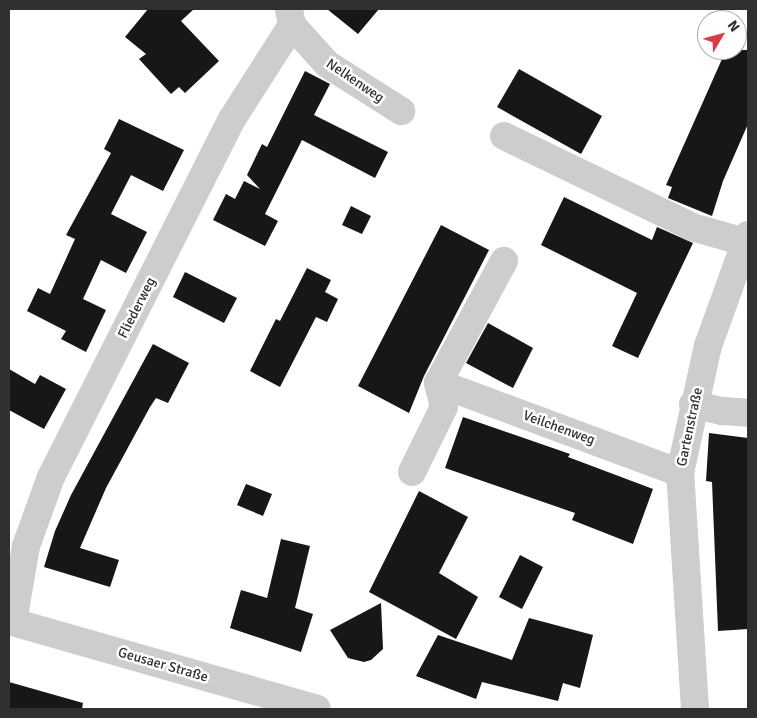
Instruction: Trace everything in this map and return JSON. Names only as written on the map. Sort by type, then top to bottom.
[{"type":"street","name":"Nelkenweg","points":[[291,17],[326,64],[401,111]]},
{"type":"street","name":"Fliederweg","points":[[11,622],[26,546],[51,477],[232,119],[291,17]]},
{"type":"street","name":"Gartenstraße","points":[[504,136],[692,227],[747,238],[708,346],[680,473],[695,709]]},
{"type":"street","points":[[412,472],[444,407],[438,383],[504,261]]},
{"type":"street","name":"Veilchenweg","points":[[438,383],[680,473]]},
{"type":"street","points":[[694,404],[722,411],[748,413]]},
{"type":"street","name":"Geusaer Straße","points":[[11,622],[317,709]]},
{"type":"building","points":[[148,9],[194,9],[181,21],[219,61],[185,93],[179,87],[171,94],[139,59],[146,54],[125,37]]},
{"type":"building","points":[[327,9],[379,9],[358,34]]},
{"type":"building","points":[[748,50],[748,124],[723,181],[712,216],[668,198],[672,187],[666,185],[722,60],[747,60]]},
{"type":"building","points":[[519,69],[602,116],[581,154],[497,107]]},
{"type":"building","points":[[305,71],[330,84],[314,115],[388,152],[375,178],[302,140],[265,214],[278,221],[265,246],[213,220],[226,194],[235,199],[244,181],[260,189],[247,175],[262,144],[267,147]]},
{"type":"building","points":[[119,119],[184,150],[163,191],[131,175],[111,214],[147,232],[126,273],[101,260],[83,299],[106,310],[86,352],[61,339],[66,331],[27,311],[38,288],[50,294],[75,239],[66,235],[111,153],[104,149]]},
{"type":"building","points":[[564,197],[652,240],[657,227],[693,243],[638,358],[612,346],[637,293],[541,245]]},
{"type":"building","points":[[351,206],[371,216],[362,234],[342,225]]},
{"type":"building","points":[[441,225],[489,250],[424,376],[409,413],[358,386]]},
{"type":"building","points":[[307,268],[331,280],[325,292],[338,299],[327,322],[316,317],[280,387],[250,371],[276,319],[280,321]]},
{"type":"building","points":[[185,272],[237,298],[224,323],[173,297]]},
{"type":"building","points":[[488,323],[533,348],[513,388],[466,363]]},
{"type":"building","points":[[153,344],[189,363],[168,403],[156,398],[150,407],[106,488],[80,548],[119,560],[110,587],[44,567],[55,531],[71,495]]},
{"type":"building","points":[[9,369],[35,384],[40,375],[66,389],[44,429],[9,410]]},
{"type":"building","points":[[463,417],[570,454],[568,457],[653,489],[633,544],[572,520],[575,513],[445,468]]},
{"type":"building","points":[[709,433],[748,438],[748,629],[718,631],[712,482],[706,481]]},
{"type":"building","points":[[246,484],[272,494],[263,516],[237,505]]},
{"type":"building","points":[[419,491],[468,517],[439,573],[478,597],[456,639],[369,592]]},
{"type":"building","points":[[281,539],[310,546],[295,608],[313,614],[301,652],[230,628],[241,590],[267,598]]},
{"type":"building","points":[[520,555],[543,567],[522,609],[499,597]]},
{"type":"building","points":[[381,603],[383,649],[371,660],[364,662],[348,658],[330,630]]},
{"type":"building","points":[[529,618],[593,635],[580,688],[563,683],[558,701],[482,682],[476,699],[416,676],[438,635],[512,660]]},
{"type":"building","points":[[9,682],[83,703],[82,709],[9,709]]}]
